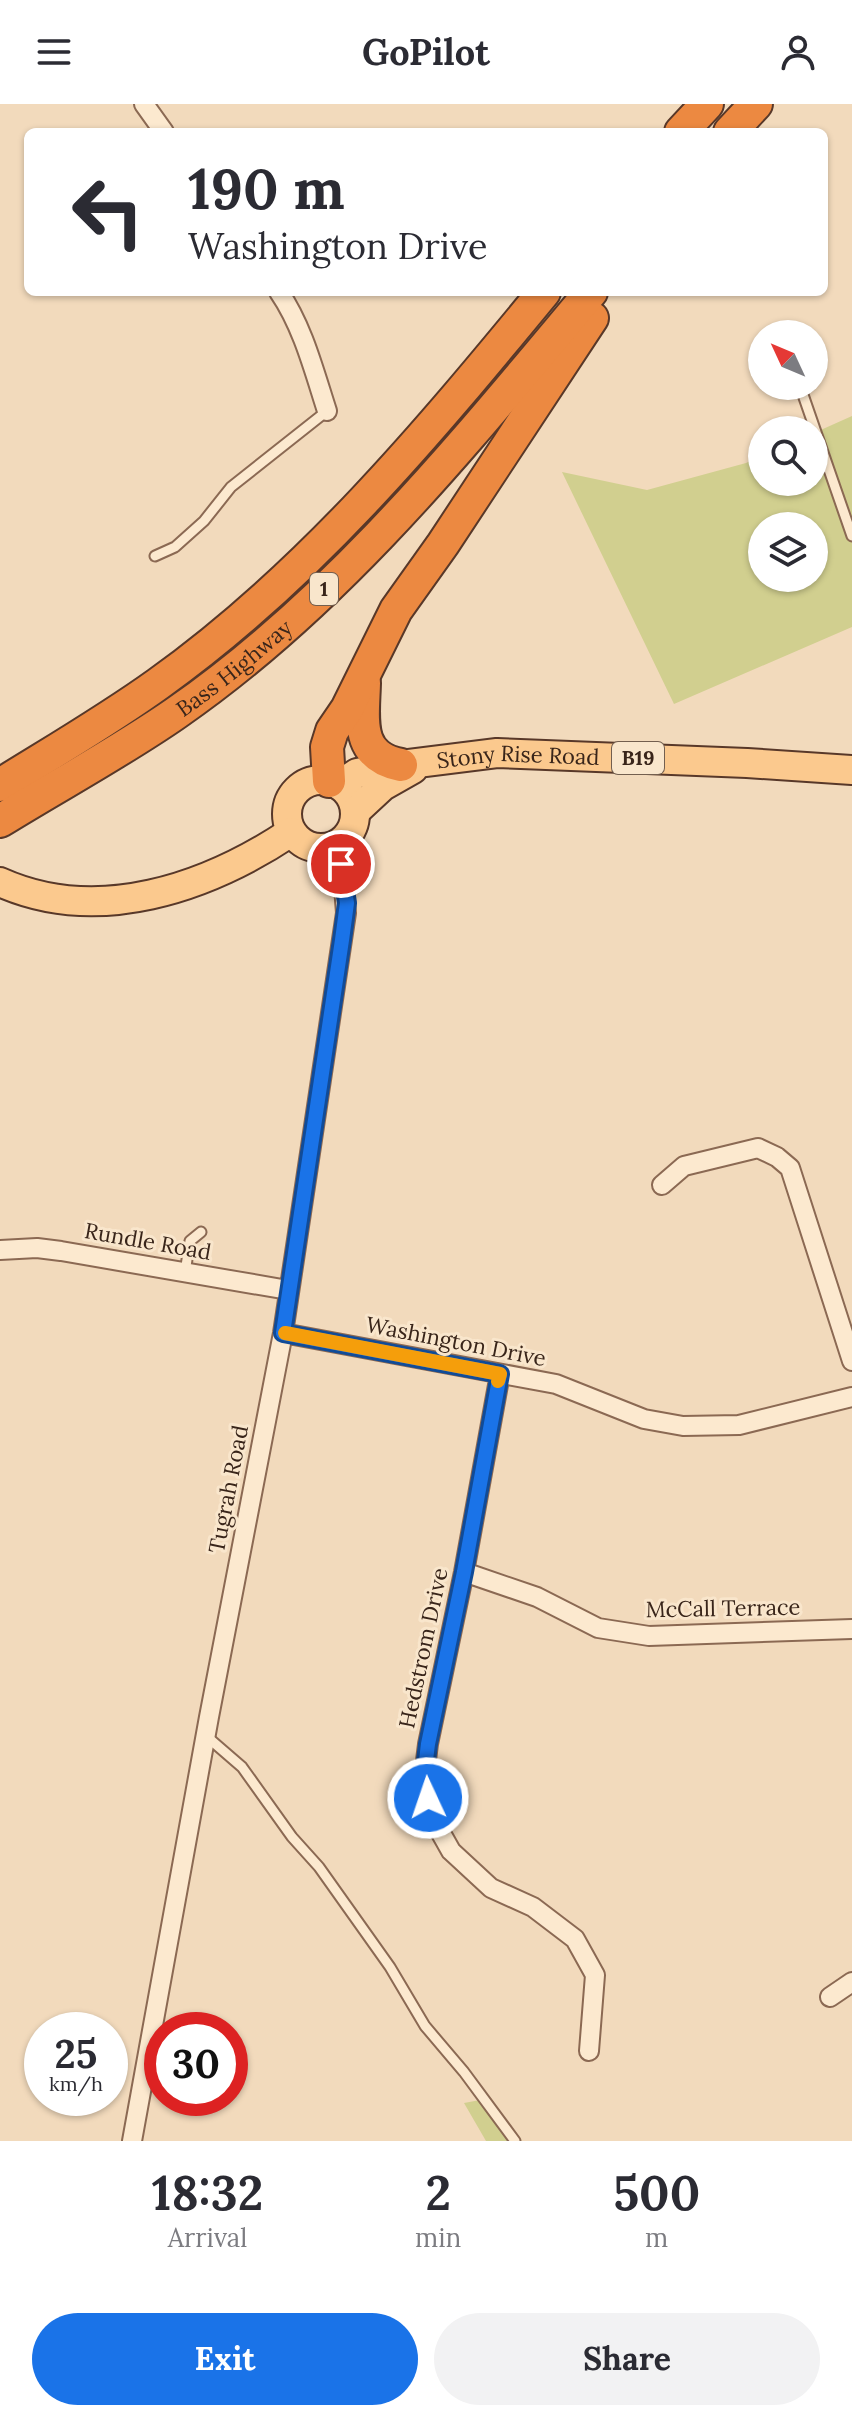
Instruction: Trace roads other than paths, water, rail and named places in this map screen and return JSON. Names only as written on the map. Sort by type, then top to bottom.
[{"type":"highway","points":[[685,128],[707,104]]},
{"type":"highway","points":[[734,128],[756,104]]},
{"type":"highway","name":"Bass Highway","points":[[0,785],[159,683],[241,618],[307,558],[381,482],[460,394],[541,296]]},
{"type":"highway","name":"Bass Highway","points":[[0,821],[176,713],[309,604],[381,534],[449,461],[588,296]]},
{"type":"highway","points":[[334,783],[328,741],[396,610],[606,296]]},
{"type":"highway","points":[[364,676],[362,725],[366,740],[385,761],[412,764]]},
{"type":"main road","name":"Stony Rise Road","points":[[334,783],[357,773],[497,753],[852,770]]},
{"type":"main road","name":"Stony Rise Road","points":[[355,812],[412,764]]},
{"type":"main road","name":"B19","points":[[291,832],[287,808],[295,791],[311,781],[334,783]]},
{"type":"main road","points":[[334,783],[350,797],[355,812]]},
{"type":"main road","name":"B19","points":[[336,845],[350,831],[355,812]]},
{"type":"main road","points":[[0,882],[63,900],[113,901],[159,894],[204,880],[291,832],[303,844],[314,847],[336,845]]},
{"type":"street","points":[[144,104],[161,128]]},
{"type":"street","points":[[282,296],[308,352],[327,411]]},
{"type":"street","name":"Tugrah Road","points":[[132,2141],[205,1735],[283,1333],[346,913],[346,895],[336,845]]},
{"type":"street","points":[[662,1185],[684,1166],[758,1148],[777,1157],[790,1168],[852,1361]]},
{"type":"street","name":"Rundle Road","points":[[0,1250],[37,1248],[61,1251],[288,1290]]},
{"type":"street","name":"Washington Drive","points":[[283,1333],[556,1384],[644,1419],[683,1426],[739,1425],[852,1397]]},
{"type":"street","name":"Hedstrom Drive","points":[[500,1374],[424,1777],[433,1819],[451,1851],[491,1888],[533,1907],[575,1939],[595,1975],[589,2051]]},
{"type":"street","name":"McCall Terrace","points":[[464,1572],[537,1597],[598,1628],[649,1636],[852,1629]]},
{"type":"street","points":[[830,1997],[852,1982]]},
{"type":"lane","points":[[805,400],[852,536]]},
{"type":"lane","points":[[155,556],[175,547],[204,521],[231,487],[327,411]]},
{"type":"lane","points":[[185,1272],[190,1241],[201,1232]]},
{"type":"lane","points":[[205,1735],[242,1767],[292,1837],[319,1867],[390,1967],[425,2026],[515,2141]]}]
